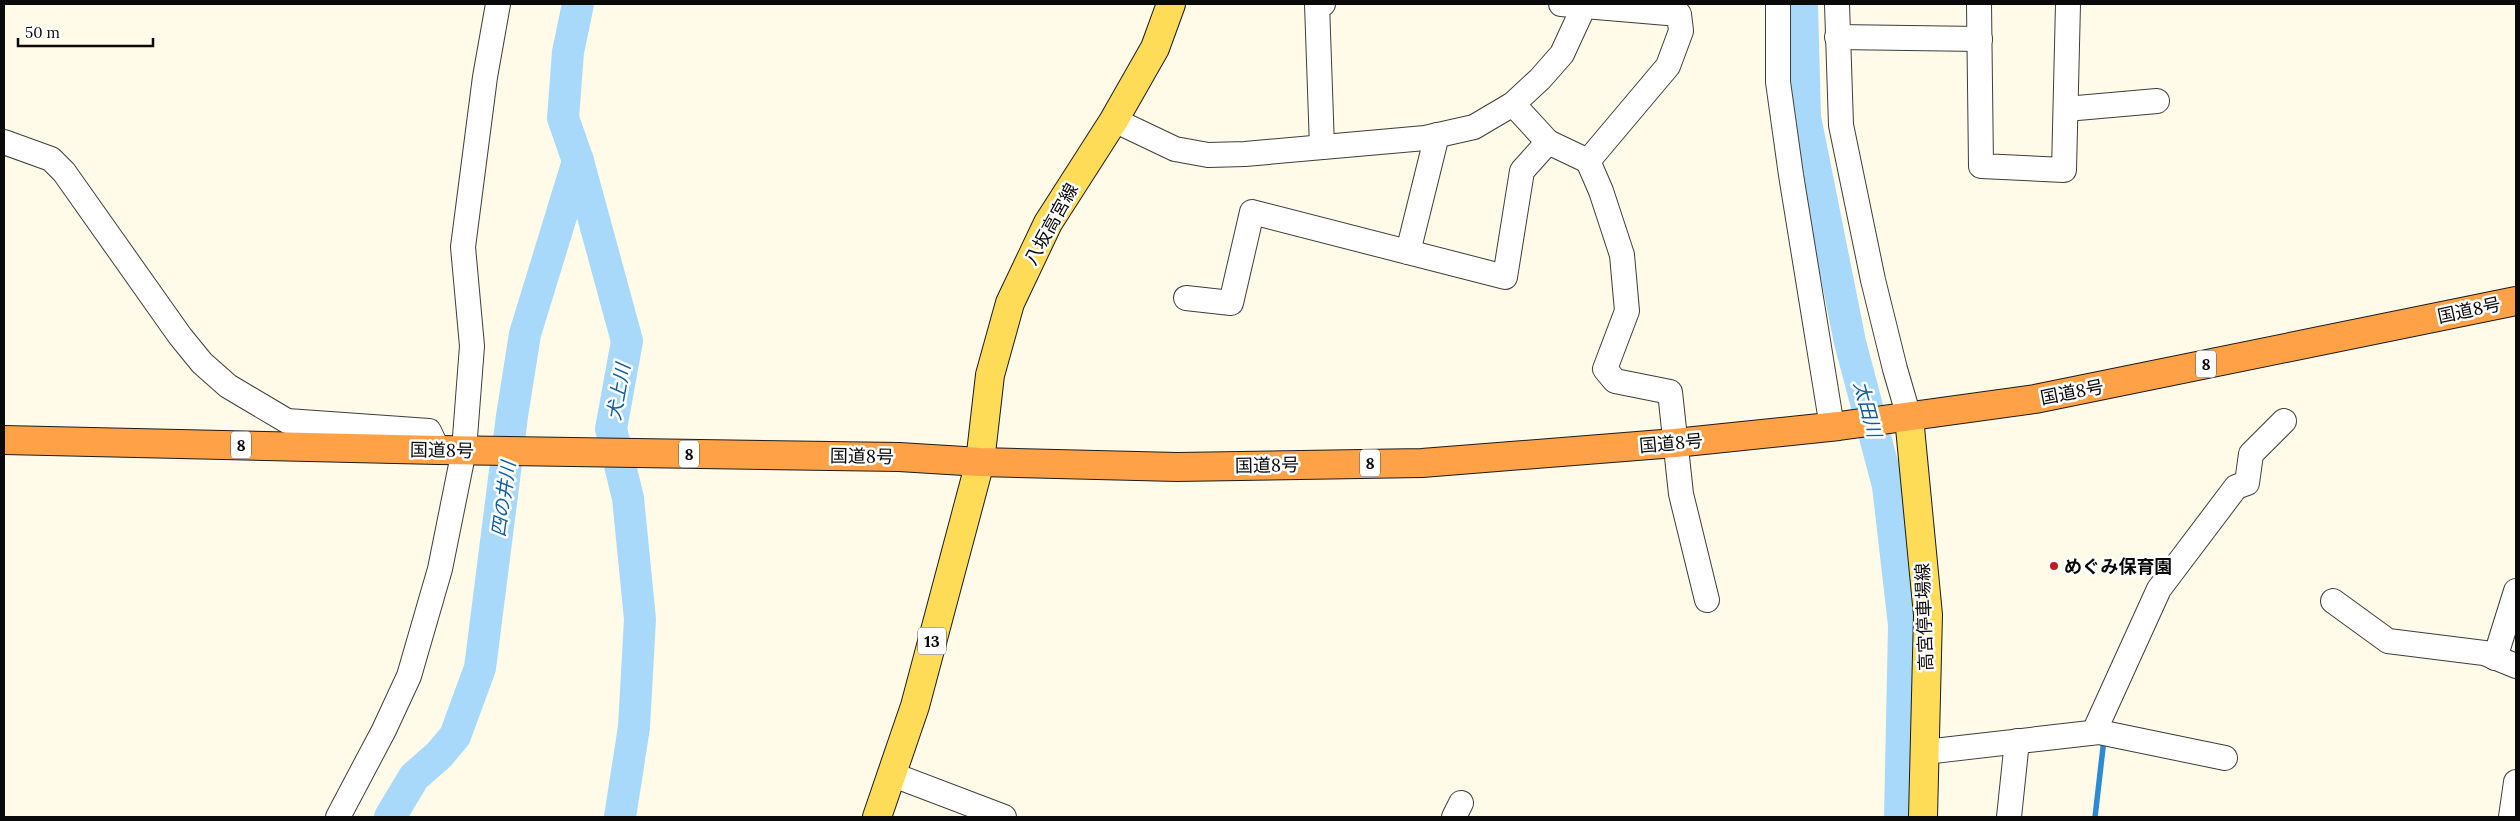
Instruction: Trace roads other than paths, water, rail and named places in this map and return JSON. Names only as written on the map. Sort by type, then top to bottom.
[{"type":"highway","name":"国道8号","points":[[4,440],[899,457],[980,462],[1177,467],[1422,462],[1675,443],[1836,427],[2035,399],[2516,301]]},
{"type":"main road","name":"八坂高宮線","points":[[980,462],[990,376],[1010,303],[1048,223],[1114,120],[1155,48],[1171,4]]},
{"type":"main road","name":"高宮停車場線","points":[[1902,417],[1928,615],[1923,817]]},
{"type":"main road","name":"13","points":[[878,817],[915,706],[980,462]]},
{"type":"street","points":[[338,817],[380,738],[408,676],[440,569],[460,450],[472,346],[463,247],[485,77],[498,4]]},
{"type":"street","points":[[1322,147],[1317,4],[1323,4]]},
{"type":"street","points":[[1561,4],[1585,4],[1678,14],[1681,32],[1668,66],[1588,161]]},
{"type":"street","points":[[1114,120],[1175,149],[1208,155],[1322,147],[1437,135],[1474,126],[1512,104],[1540,79],[1562,54],[1585,4]]},
{"type":"street","points":[[1778,4],[1778,82],[1792,184],[1836,427]]},
{"type":"street","points":[[1837,4],[1841,125],[1873,280],[1895,370],[1902,417]]},
{"type":"street","points":[[1979,4],[1982,166],[2064,170],[2068,4]]},
{"type":"street","points":[[1837,37],[1980,39]]},
{"type":"street","points":[[2066,109],[2157,101]]},
{"type":"street","points":[[1512,104],[1548,142],[1588,161],[1601,191],[1622,255],[1627,311],[1605,369],[1615,381],[1670,392],[1680,494],[1707,600]]},
{"type":"street","points":[[1408,252],[1437,135]]},
{"type":"street","points":[[4,142],[51,159],[64,172],[180,336],[202,363],[228,386],[287,422],[429,431],[460,450]]},
{"type":"street","points":[[1186,298],[1230,303],[1252,212],[1505,277],[1522,171],[1548,142]]},
{"type":"street","points":[[2094,732],[2159,589],[2236,487],[2247,483],[2251,454],[2284,421]]},
{"type":"street","points":[[2333,601],[2388,641],[2484,653],[2506,662],[2516,591]]},
{"type":"street","points":[[1925,752],[2016,749],[2094,732],[2225,758]]},
{"type":"street","points":[[2009,817],[2016,749]]},
{"type":"street","points":[[891,774],[1004,817]]},
{"type":"street","points":[[2511,817],[2516,782]]},
{"type":"waterway","name":"犬上川","points":[[578,4],[568,52],[563,118],[578,161],[627,341],[611,429],[628,498],[640,619],[634,727],[620,817]]},
{"type":"waterway","name":"太田川","points":[[1802,4],[1805,117],[1850,342],[1888,486],[1904,625],[1900,817]]},
{"type":"waterway","name":"四の井川","points":[[390,817],[414,777],[439,755],[455,736],[480,668],[512,416],[525,334],[578,161]]},
{"type":"waterway","points":[[2095,817],[2104,739]]},
{"type":"waterway","points":[[1902,759],[1916,760]]},
{"type":"place","name":"めぐみ保育園","points":[[2054,566]]}]
